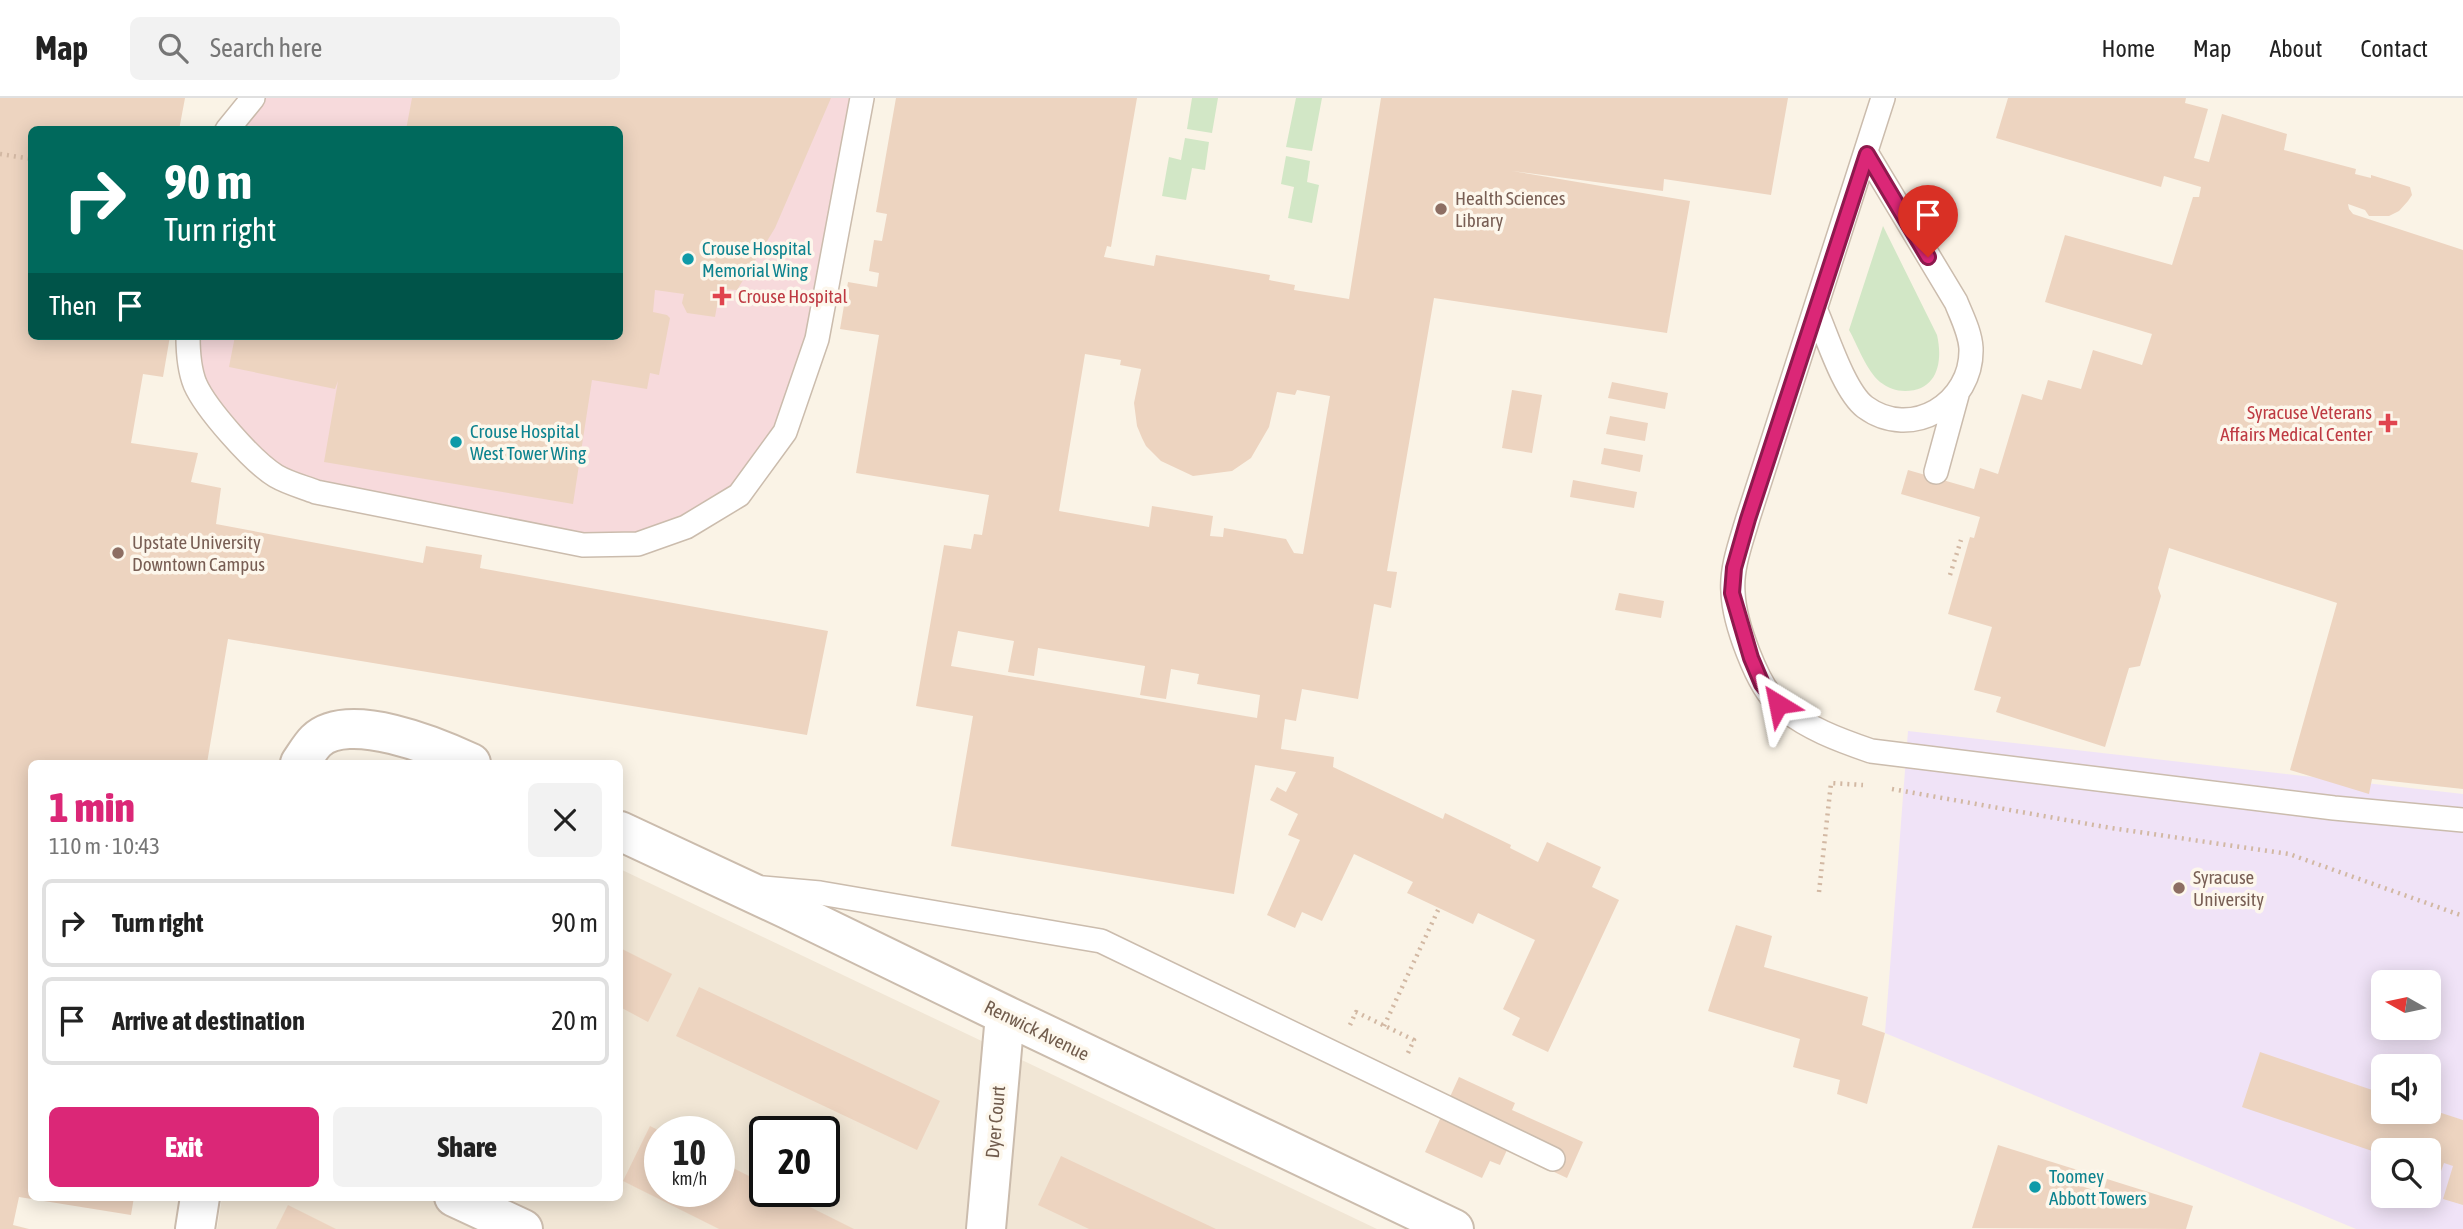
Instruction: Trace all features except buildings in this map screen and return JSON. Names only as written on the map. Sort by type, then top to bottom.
[{"type":"street","points":[[302,760],[317,739],[345,728],[396,734],[463,760]]},
{"type":"street","name":"Renwick Avenue","points":[[623,832],[1454,1229]]},
{"type":"street","name":"Dyer Court","points":[[986,1229],[1005,1015]]},
{"type":"street","points":[[195,1229],[199,1201]]},
{"type":"street","points":[[463,1201],[523,1229]]},
{"type":"lane","points":[[230,126],[253,98]]},
{"type":"lane","points":[[188,340],[194,383],[209,408],[239,443],[275,475],[316,492],[583,545],[638,544],[686,527],[739,495],[785,432],[817,339],[862,98]]},
{"type":"lane","points":[[1883,98],[1734,568],[1732,593],[1751,658],[1762,684],[1778,704],[1804,723],[1871,751],[2334,808],[2463,820]]},
{"type":"lane","points":[[1867,154],[1956,302],[1966,325],[1971,349],[1967,373],[1936,472]]},
{"type":"lane","points":[[1816,311],[1843,377],[1864,407],[1882,416],[1924,418],[1941,410],[1958,395]]},
{"type":"lane","points":[[739,886],[820,894],[1101,941],[1553,1159]]},
{"type":"path","points":[[0,154],[28,158]]},
{"type":"path","points":[[1950,575],[1961,540]]},
{"type":"path","points":[[1819,892],[1830,783],[1873,786]]},
{"type":"path","points":[[1885,788],[2111,828],[2288,854],[2463,916]]},
{"type":"path","points":[[1384,1026],[1439,908]]},
{"type":"path","points":[[1356,1012],[1414,1040]]},
{"type":"shaded area","name":"Crouse Hospital","points":[[253,98],[862,98],[785,432],[739,495],[638,544],[275,475],[209,408],[189,340],[623,340],[623,126],[230,126]]},
{"type":"shaded area","name":"Syracuse University","points":[[1908,731],[2463,794],[2463,1229],[2356,1229],[1885,1033]]},
{"type":"shaded area","points":[[623,870],[1377,1229],[217,1229],[221,1201],[623,1201]]},
{"type":"green space","points":[[1192,98],[1218,98],[1212,133],[1187,129]]},
{"type":"green space","points":[[1296,98],[1322,98],[1312,151],[1286,147]]},
{"type":"green space","points":[[1185,138],[1209,142],[1205,170],[1192,168],[1186,200],[1162,196],[1169,157],[1181,160]]},
{"type":"green space","points":[[1286,156],[1310,161],[1307,182],[1319,185],[1312,223],[1288,218],[1294,187],[1281,184]]},
{"type":"green space","points":[[1883,226],[1937,335],[1939,355],[1936,373],[1925,386],[1916,390],[1898,390],[1880,382],[1866,364],[1849,330]]},
{"type":"place","name":"Health Sciences Library","points":[[1441,209]]},
{"type":"place","name":"Crouse Hospital Memorial Wing","points":[[688,259]]},
{"type":"place","name":"Crouse Hospital","points":[[722,296]]},
{"type":"place","name":"Syracuse Veterans Affairs Medical Center","points":[[2388,423]]},
{"type":"place","name":"Crouse Hospital West Tower Wing","points":[[456,442]]},
{"type":"place","name":"Upstate University Downtown Campus","points":[[118,553]]},
{"type":"place","name":"Syracuse University","points":[[2179,888]]},
{"type":"place","name":"Toomey Abbott Towers","points":[[2035,1187]]},
{"type":"route","points":[[1778,704],[1762,684],[1737,615],[1732,593],[1734,568],[1867,154],[1928,257]]}]
